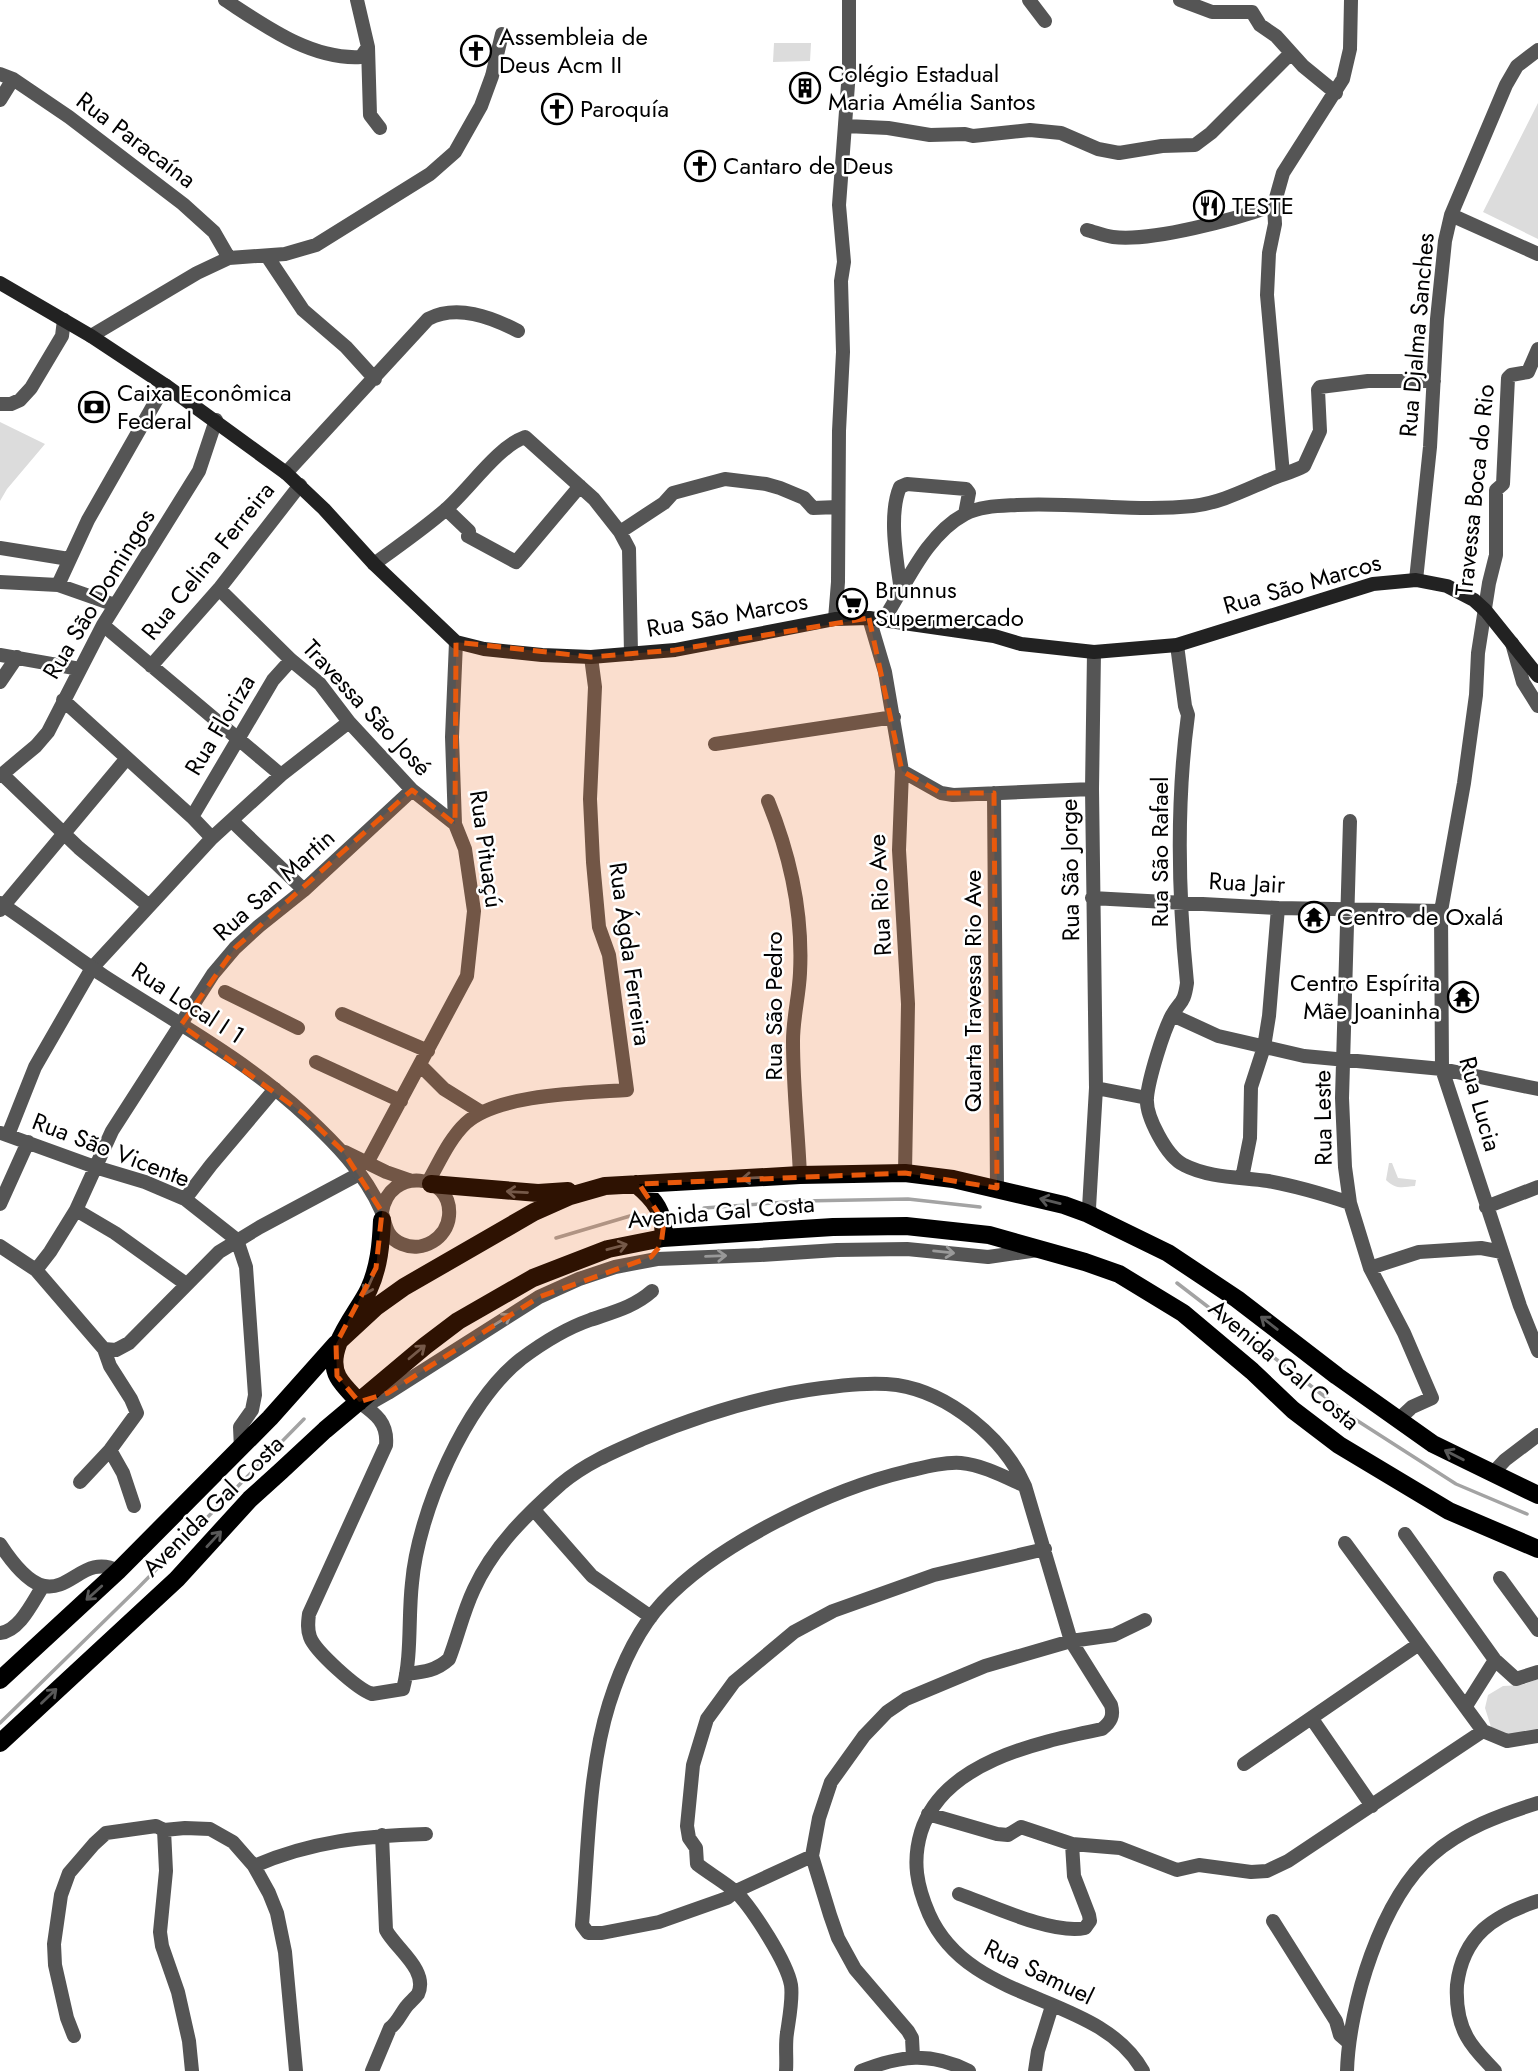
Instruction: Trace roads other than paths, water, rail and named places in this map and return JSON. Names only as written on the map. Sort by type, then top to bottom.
[{"type":"main road","points":[[0,283],[91,336],[216,421],[286,473],[374,564],[456,642]]},
{"type":"main road","name":"Rua São Marcos","points":[[456,642],[484,649],[542,656],[591,657],[676,650],[835,620],[869,618],[994,636],[1021,644],[1094,652],[1177,645],[1373,584],[1416,580],[1459,590],[1486,611],[1538,676]]},
{"type":"main road","name":"Avenida Gal Costa","points":[[0,1680],[118,1571],[241,1449],[336,1344],[376,1307],[404,1287],[534,1212],[585,1191],[636,1184],[800,1175],[905,1173],[953,1179],[1064,1205],[1168,1254],[1237,1299],[1337,1376],[1433,1444],[1538,1494]]},
{"type":"main road","points":[[432,1184],[538,1193],[585,1191]]},
{"type":"main road","points":[[636,1184],[658,1206],[664,1222],[663,1237]]},
{"type":"main road","points":[[359,1402],[337,1376],[336,1344],[369,1289],[380,1250],[382,1216]]},
{"type":"main road","name":"Avenida Gal Costa","points":[[0,1743],[177,1579],[250,1499],[325,1430],[425,1346],[458,1321],[499,1296],[570,1262],[608,1249],[663,1237],[833,1227],[906,1226],[989,1235],[1045,1249],[1119,1274],[1152,1292],[1194,1321],[1293,1410],[1339,1445],[1449,1511],[1538,1549]]},
{"type":"street","points":[[225,0],[265,26],[326,54],[345,58],[361,57],[368,47]]},
{"type":"street","points":[[357,0],[368,47],[370,116],[380,128]]},
{"type":"street","points":[[835,620],[843,352],[841,281],[844,262],[839,205],[846,126],[849,0]]},
{"type":"street","points":[[1029,0],[1045,22]]},
{"type":"street","points":[[1180,0],[1212,12],[1230,14],[1247,6],[1260,25],[1276,36],[1291,54],[1336,93]]},
{"type":"street","points":[[1283,474],[1267,295],[1269,253],[1275,224],[1274,205],[1283,173],[1336,93],[1348,64],[1351,0]]},
{"type":"street","points":[[91,336],[197,273],[229,258],[285,254],[316,245],[430,174],[455,152],[481,106],[492,76],[502,34]]},
{"type":"street","name":"Rua Djalma Sanches","points":[[1416,580],[1443,258],[1451,215],[1506,85],[1517,65],[1538,38]]},
{"type":"street","name":"Rua Djalma Sanches","points":[[1517,65],[1538,50]]},
{"type":"street","points":[[846,126],[888,128],[930,135],[973,136],[1030,130],[1062,133],[1098,149],[1119,153],[1162,146],[1185,147],[1195,145],[1211,133],[1291,54]]},
{"type":"street","points":[[0,100],[6,77]]},
{"type":"street","name":"Rua Paracaína","points":[[6,77],[69,117],[198,217],[220,240],[229,258]]},
{"type":"street","points":[[1087,230],[1112,237],[1152,235],[1243,215],[1274,205]]},
{"type":"street","points":[[1451,215],[1538,254]]},
{"type":"street","points":[[267,256],[303,310],[346,347],[375,379]]},
{"type":"street","points":[[286,473],[375,379],[420,326],[435,316],[442,313],[469,313],[491,318],[518,331]]},
{"type":"street","points":[[0,404],[11,404],[20,400],[31,388],[62,336],[64,320]]},
{"type":"street","name":"Travessa Boca do Rio","points":[[1486,611],[1496,555],[1496,490],[1503,484],[1508,378],[1528,372],[1538,349]]},
{"type":"street","points":[[884,619],[931,544],[965,514],[981,508],[1045,504],[1168,507],[1196,506],[1215,501],[1304,466],[1320,431],[1320,387],[1379,380],[1434,381]]},
{"type":"street","points":[[58,585],[88,520],[165,386]]},
{"type":"street","name":"Rua São Domingos","points":[[1,776],[48,732],[103,625],[199,471],[216,421]]},
{"type":"street","points":[[374,564],[446,509],[505,450],[517,440],[525,438],[580,486],[607,514],[629,549],[631,654]]},
{"type":"street","points":[[620,532],[664,503],[673,493],[725,478],[780,488],[804,498],[813,508],[838,507]]},
{"type":"street","points":[[901,592],[895,552],[895,514],[900,487],[907,484],[966,488],[968,493],[965,514]]},
{"type":"street","name":"Rua Celina Ferreira","points":[[151,666],[219,589],[300,485]]},
{"type":"street","points":[[446,509],[469,531],[468,536],[516,562],[580,486]]},
{"type":"street","points":[[0,548],[69,559]]},
{"type":"street","points":[[0,582],[58,585],[115,605]]},
{"type":"street","name":"Travessa São José","points":[[219,589],[291,660],[320,684],[349,722],[412,790],[455,824]]},
{"type":"street","name":"Rua Lucia","points":[[1486,611],[1478,653],[1476,695],[1464,783],[1441,911],[1442,1069],[1486,1206],[1538,1351]]},
{"type":"street","name":"Rua Rio Ave","points":[[869,618],[885,672],[902,771],[899,850],[908,1004],[905,1173]]},
{"type":"street","points":[[103,625],[281,775]]},
{"type":"street","name":"Rua Pituaçú","points":[[363,1168],[467,976],[474,911],[465,849],[455,824],[452,737],[456,642]]},
{"type":"street","points":[[1511,642],[1523,682],[1538,706]]},
{"type":"street","name":"Rua São Rafael","points":[[1147,1098],[1155,1062],[1172,1015],[1181,1005],[1187,983],[1178,837],[1188,715],[1177,645]]},
{"type":"street","name":"Rua São Jorge","points":[[1093,1217],[1089,1208],[1096,1088],[1092,898],[1094,652]]},
{"type":"street","points":[[0,654],[79,669]]},
{"type":"street","points":[[0,682],[17,657]]},
{"type":"street","name":"Rua Ágda Ferreira","points":[[481,1112],[504,1104],[571,1094],[627,1090],[609,955],[599,927],[594,875],[590,799],[595,687],[591,657]]},
{"type":"street","name":"Rua Floriza","points":[[192,817],[272,680],[291,660]]},
{"type":"street","points":[[63,700],[212,838]]},
{"type":"street","points":[[715,744],[894,717]]},
{"type":"street","points":[[4,1133],[35,1067],[92,968],[212,838],[281,775],[349,722]]},
{"type":"street","points":[[1,906],[127,758]]},
{"type":"street","points":[[902,771],[941,793],[953,795],[1092,789]]},
{"type":"street","points":[[1,776],[149,906]]},
{"type":"street","name":"Rua San Martin","points":[[36,1270],[76,1210],[112,1131],[213,974],[235,948],[304,890],[412,790]]},
{"type":"street","name":"Quarta Travessa Rio Ave","points":[[994,793],[997,1188]]},
{"type":"street","name":"Rua São Pedro","points":[[768,801],[791,869],[797,921],[800,971],[793,1040],[800,1175]]},
{"type":"street","points":[[232,821],[304,890]]},
{"type":"street","name":"Rua Leste","points":[[1350,821],[1342,1133],[1350,1203],[1370,1268],[1404,1333],[1432,1398],[1412,1407],[1399,1419]]},
{"type":"street","name":"Rua Jair","points":[[1092,898],[1278,908],[1441,911]]},
{"type":"street","name":"Rua Local I 1","points":[[1,906],[275,1089],[363,1168],[409,1180]]},
{"type":"street","points":[[1242,1178],[1250,1138],[1251,1087],[1264,1047],[1269,1016],[1278,908]]},
{"type":"street","points":[[225,992],[298,1028]]},
{"type":"street","points":[[342,1014],[428,1051]]},
{"type":"street","points":[[1172,1015],[1218,1036],[1304,1056],[1442,1069],[1538,1089]]},
{"type":"street","points":[[316,1062],[401,1101]]},
{"type":"street","points":[[420,1065],[444,1089],[481,1112],[454,1137],[432,1184]]},
{"type":"street","points":[[1096,1088],[1147,1098],[1154,1125],[1174,1158],[1183,1165],[1205,1173],[1298,1187],[1350,1203]]},
{"type":"street","points":[[185,1199],[275,1089]]},
{"type":"street","name":"Rua São Vicente","points":[[4,1133],[95,1167],[145,1182],[185,1199],[237,1240]]},
{"type":"street","points":[[0,1204],[28,1142]]},
{"type":"street","points":[[104,1349],[116,1350],[129,1343],[219,1252],[363,1168],[389,1235],[402,1244],[419,1247],[434,1241],[445,1228],[449,1216],[445,1198],[432,1184],[409,1180],[390,1191],[382,1216]]},
{"type":"street","points":[[1486,1206],[1538,1187]]},
{"type":"street","points":[[76,1210],[116,1233],[186,1284]]},
{"type":"street","points":[[642,1262],[656,1253],[663,1237]]},
{"type":"street","points":[[237,1240],[246,1267],[256,1395],[252,1410],[240,1427],[241,1449]]},
{"type":"street","points":[[0,1246],[36,1270],[104,1349],[110,1366],[137,1413],[110,1450],[79,1482]]},
{"type":"street","points":[[1370,1268],[1419,1252],[1481,1248],[1502,1252]]},
{"type":"street","points":[[359,1402],[373,1401],[388,1393],[540,1297],[579,1279],[642,1262],[717,1256],[895,1249],[988,1257],[1045,1249]]},
{"type":"street","points":[[359,1402],[386,1427],[386,1445],[309,1614],[309,1635],[313,1644],[355,1684],[372,1694],[403,1689],[415,1552],[431,1502],[450,1457],[495,1384],[519,1360],[575,1327],[628,1308],[652,1291]]},
{"type":"street","points":[[406,1674],[441,1667],[449,1659],[464,1610],[500,1546],[534,1510],[584,1466],[679,1424],[750,1400],[786,1393],[863,1385],[896,1385],[915,1389],[948,1405],[981,1427],[1004,1450],[1018,1468],[1025,1486],[1071,1640]]},
{"type":"street","points":[[1492,1474],[1505,1460],[1538,1435]]},
{"type":"street","points":[[110,1450],[123,1473],[134,1506]]},
{"type":"street","points":[[812,1856],[736,1891],[727,1898],[659,1922],[602,1933],[588,1933],[582,1925],[595,1770],[614,1692],[636,1642],[664,1601],[692,1575],[799,1510],[837,1493],[914,1470],[961,1463],[980,1467],[1025,1486]]},
{"type":"street","points":[[534,1510],[592,1576],[651,1617]]},
{"type":"street","points":[[1405,1534],[1495,1660],[1516,1679],[1538,1672]]},
{"type":"street","points":[[1345,1543],[1483,1731],[1507,1741],[1538,1736]]},
{"type":"street","points":[[0,1544],[22,1574],[43,1586],[65,1584],[98,1566],[118,1571]]},
{"type":"street","points":[[786,2071],[786,2035],[791,2018],[791,1987],[782,1960],[736,1891],[697,1864],[695,1848],[689,1838],[686,1818],[699,1740],[707,1719],[734,1682],[802,1626],[833,1611],[944,1572],[1045,1549]]},
{"type":"street","points":[[1500,1578],[1538,1630]]},
{"type":"street","points":[[0,1633],[10,1631],[17,1624],[43,1586]]},
{"type":"street","points":[[913,2057],[912,2038],[908,2031],[867,1985],[845,1953],[832,1922],[812,1856],[819,1818],[831,1783],[864,1736],[887,1712],[906,1699],[955,1678],[1071,1640],[1114,1635],[1145,1620]]},
{"type":"street","name":"Rua Samuel","points":[[1071,1640],[1111,1705],[1113,1711],[1110,1721],[1102,1729],[1037,1742],[995,1759],[949,1790],[928,1814],[919,1838],[915,1861],[918,1886],[924,1905],[939,1932],[961,1957],[991,1979],[1090,2021],[1119,2043],[1143,2071]]},
{"type":"street","points":[[1244,1764],[1419,1644]]},
{"type":"street","points":[[1466,1706],[1495,1660]]},
{"type":"street","points":[[1312,1719],[1372,1806]]},
{"type":"street","points":[[928,1814],[997,1834],[1008,1835],[1021,1827],[1072,1844],[1120,1848],[1177,1870],[1199,1865],[1251,1872],[1267,1871],[1279,1867],[1483,1731]]},
{"type":"street","points":[[1347,2071],[1352,2017],[1371,1958],[1387,1918],[1410,1878],[1432,1854],[1468,1831],[1508,1812],[1538,1803]]},
{"type":"street","points":[[74,2036],[58,1978],[54,1944],[66,1878],[85,1853],[106,1833],[156,1826],[164,1830],[210,1829],[233,1842],[254,1866],[269,1893],[281,1931],[296,2071]]},
{"type":"street","points":[[164,1830],[166,1871],[160,1931],[162,1946],[181,2004],[192,2071]]},
{"type":"street","points":[[254,1866],[290,1852],[328,1842],[382,1835],[426,1834]]},
{"type":"street","points":[[372,2071],[390,2028],[418,1993],[417,1973],[386,1930],[382,1835]]},
{"type":"street","points":[[959,1894],[1041,1923],[1070,1929],[1085,1928],[1089,1915],[1074,1876],[1072,1844]]},
{"type":"street","points":[[1494,2071],[1467,2037],[1461,2023],[1456,1994],[1461,1963],[1478,1933],[1491,1922],[1538,1901]]},
{"type":"street","points":[[1273,1921],[1336,2021],[1340,2035],[1348,2042]]},
{"type":"street","points":[[1035,2071],[1038,2050],[1052,2006]]},
{"type":"street","points":[[1336,2021],[1352,2017]]},
{"type":"street","points":[[861,2071],[886,2062],[913,2057],[944,2060],[969,2071]]},
{"type":"waterway","points":[[704,1208],[802,1201],[908,1199],[980,1207]]},
{"type":"waterway","points":[[556,1238],[630,1216]]},
{"type":"waterway","points":[[1177,1283],[1350,1416],[1456,1484],[1527,1514]]},
{"type":"waterway","points":[[0,1723],[137,1589],[304,1419]]},
{"type":"place","name":"Assembleia de Deus Acm II","points":[[476,51]]},
{"type":"place","name":"Colégio Estadual Maria Amélia Santos","points":[[805,88]]},
{"type":"place","name":"Paroquía","points":[[557,109]]},
{"type":"place","name":"Cantaro de Deus","points":[[700,166]]},
{"type":"place","name":"TESTE","points":[[1209,206]]},
{"type":"place","name":"Caixa Econômica Federal","points":[[94,407]]},
{"type":"place","name":"Brunnus Supermercado","points":[[852,604]]},
{"type":"place","name":"Centro de Oxalá","points":[[1314,917]]},
{"type":"place","name":"Centro Espírita Mãe Joaninha","points":[[1463,997]]}]
